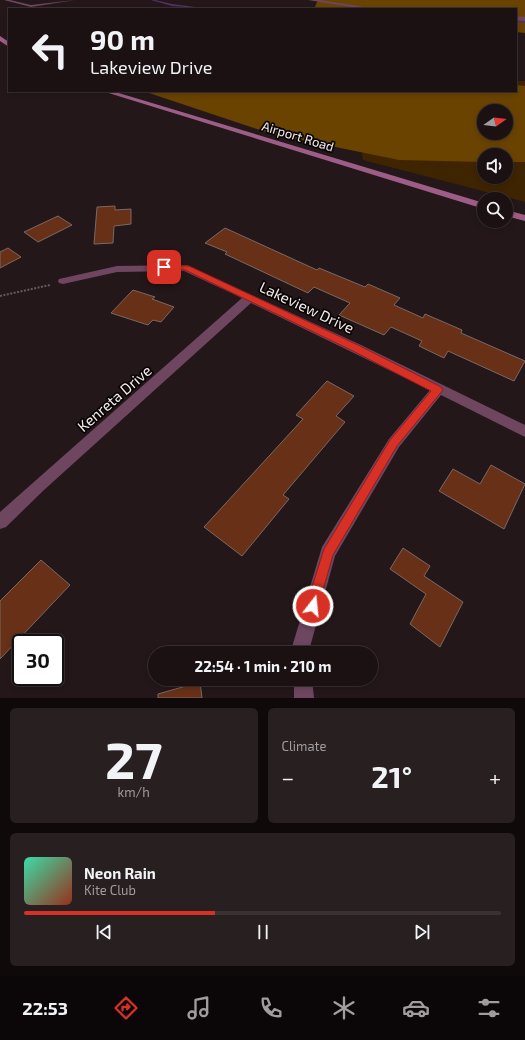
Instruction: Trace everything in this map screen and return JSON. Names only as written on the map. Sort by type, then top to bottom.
[{"type":"main road","points":[[0,38],[8,44]]},
{"type":"main road","name":"Airport Road","points":[[108,92],[477,204]]},
{"type":"main road","points":[[513,214],[525,218]]},
{"type":"street","points":[[310,0],[368,8]]},
{"type":"street","name":"Lakeview Drive","points":[[63,281],[117,269],[186,268],[357,348],[438,390],[525,432]]},
{"type":"street","name":"Kenreta Drive","points":[[0,522],[38,485],[249,298]]},
{"type":"street","points":[[301,646],[328,553],[394,443],[438,390]]},
{"type":"street","points":[[303,686],[304,698]]},
{"type":"lane","points":[[6,0],[31,6],[73,0]]},
{"type":"path","points":[[0,296],[22,292],[63,281]]},
{"type":"shaded area","points":[[318,0],[525,0],[525,33],[517,32],[517,8],[314,8]]},
{"type":"shaded area","points":[[517,81],[525,81],[525,202],[513,199],[513,192],[486,192],[363,160],[351,92],[517,92]]},
{"type":"shaded area","points":[[517,85],[525,86],[525,162],[513,162],[513,148],[477,148],[477,162],[399,160],[272,134],[146,92],[517,92]]},
{"type":"building","points":[[115,206],[115,210],[131,209],[131,224],[114,226],[113,243],[94,244],[97,207]]},
{"type":"building","points":[[58,216],[72,225],[38,242],[24,232]]},
{"type":"building","points":[[225,228],[317,270],[319,268],[365,287],[368,284],[400,298],[394,305],[423,318],[425,314],[462,330],[461,333],[525,361],[514,381],[448,351],[444,358],[419,346],[422,341],[391,327],[384,335],[339,315],[350,303],[314,287],[308,293],[225,254],[227,252],[205,243]]},
{"type":"building","points":[[8,248],[21,257],[0,268],[0,252]]},
{"type":"building","points":[[133,290],[155,297],[152,299],[174,307],[161,322],[153,320],[148,325],[111,313]]},
{"type":"building","points":[[327,381],[354,396],[336,416],[345,422],[283,495],[289,499],[242,556],[204,527],[303,419],[296,415]]},
{"type":"building","points":[[491,465],[525,484],[504,529],[439,491],[453,469],[480,484]]},
{"type":"building","points":[[403,548],[430,566],[424,576],[463,602],[440,647],[410,624],[426,594],[390,569]]},
{"type":"building","points":[[41,560],[70,585],[24,634],[12,634],[12,646],[0,659],[0,601]]},
{"type":"building","points":[[186,686],[200,686],[202,698],[158,698],[158,694]]},
{"type":"waterway","points":[[152,0],[172,5],[200,8]]},
{"type":"waterway","points":[[517,22],[525,22]]},
{"type":"route","points":[[164,267],[186,268],[357,348],[438,390],[394,443],[328,553],[313,606]]}]
